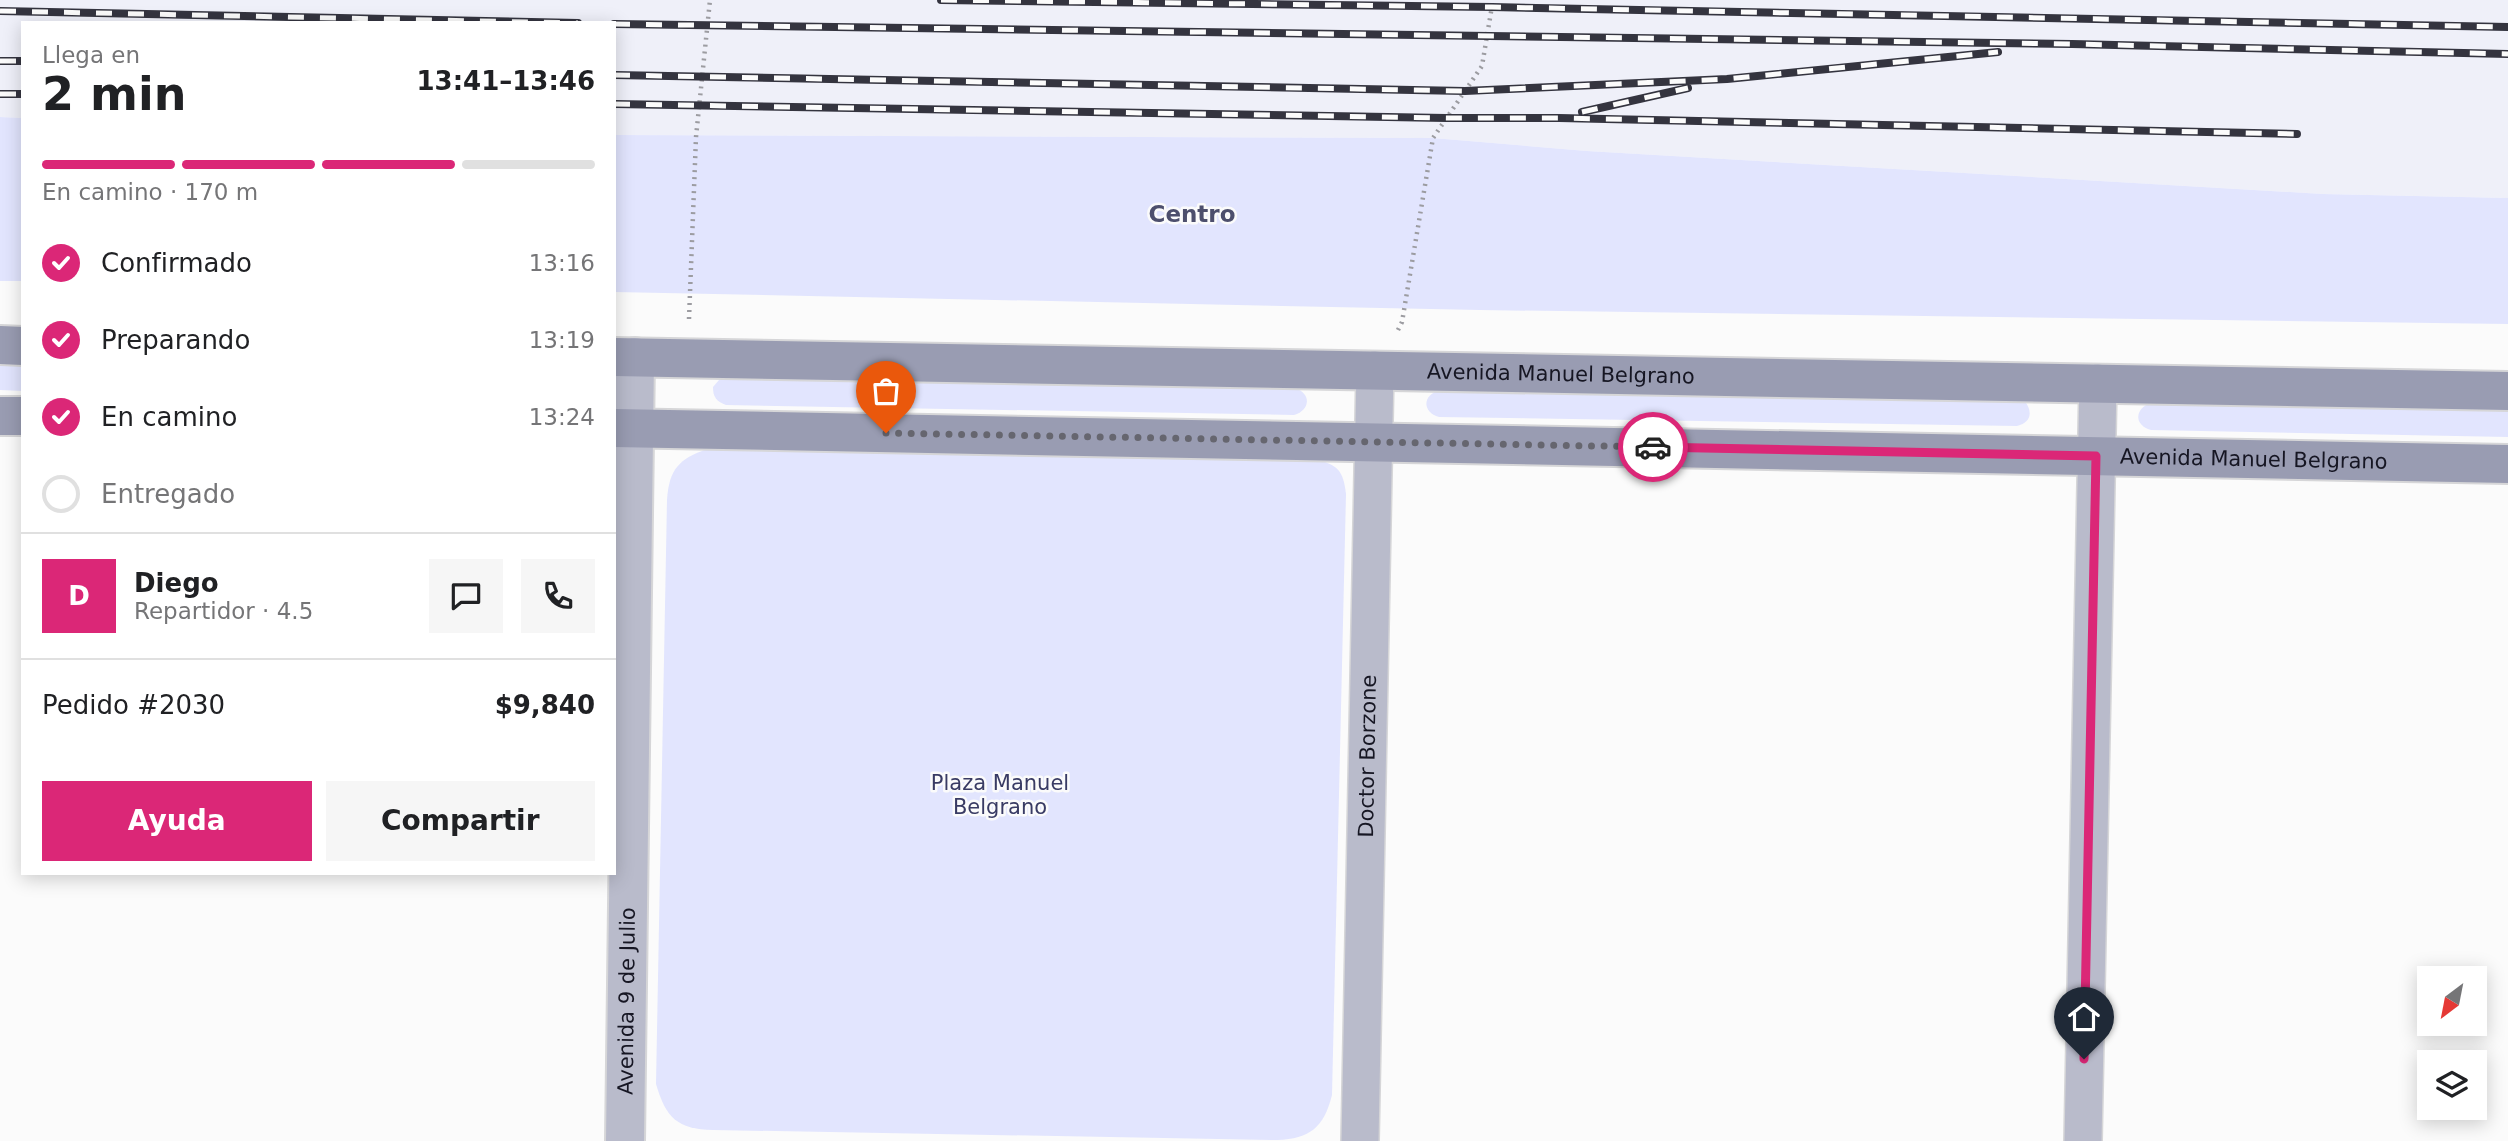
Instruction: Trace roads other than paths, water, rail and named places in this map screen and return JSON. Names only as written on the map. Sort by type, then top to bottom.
[{"type":"main road","points":[[0,345],[21,346]]},
{"type":"main road","name":"Avenida Manuel Belgrano","points":[[625,357],[2508,390]]},
{"type":"main road","points":[[0,416],[21,416]]},
{"type":"main road","name":"Avenida Manuel Belgrano","points":[[624,428],[2508,464]]},
{"type":"street","name":"Avenida 9 de Julio","points":[[625,357],[625,1141]]},
{"type":"street","name":"Doctor Borzone","points":[[1360,1141],[1375,370]]},
{"type":"street","points":[[2083,1141],[2098,383]]},
{"type":"railway","points":[[941,0],[1492,7],[2508,27]]},
{"type":"railway","points":[[0,11],[482,21]]},
{"type":"railway","points":[[616,24],[2072,44],[2508,54]]},
{"type":"railway","points":[[616,75],[1465,91],[1727,79],[1998,52]]},
{"type":"railway","points":[[0,61],[21,61]]},
{"type":"railway","points":[[1582,112],[1688,88]]},
{"type":"railway","points":[[0,94],[21,94]]},
{"type":"railway","points":[[616,104],[1559,118],[2297,134]]},
{"type":"district","name":"Centro","points":[[1192,214]]},
{"type":"park label","name":"Plaza Manuel Belgrano","points":[[1000,795]]}]
